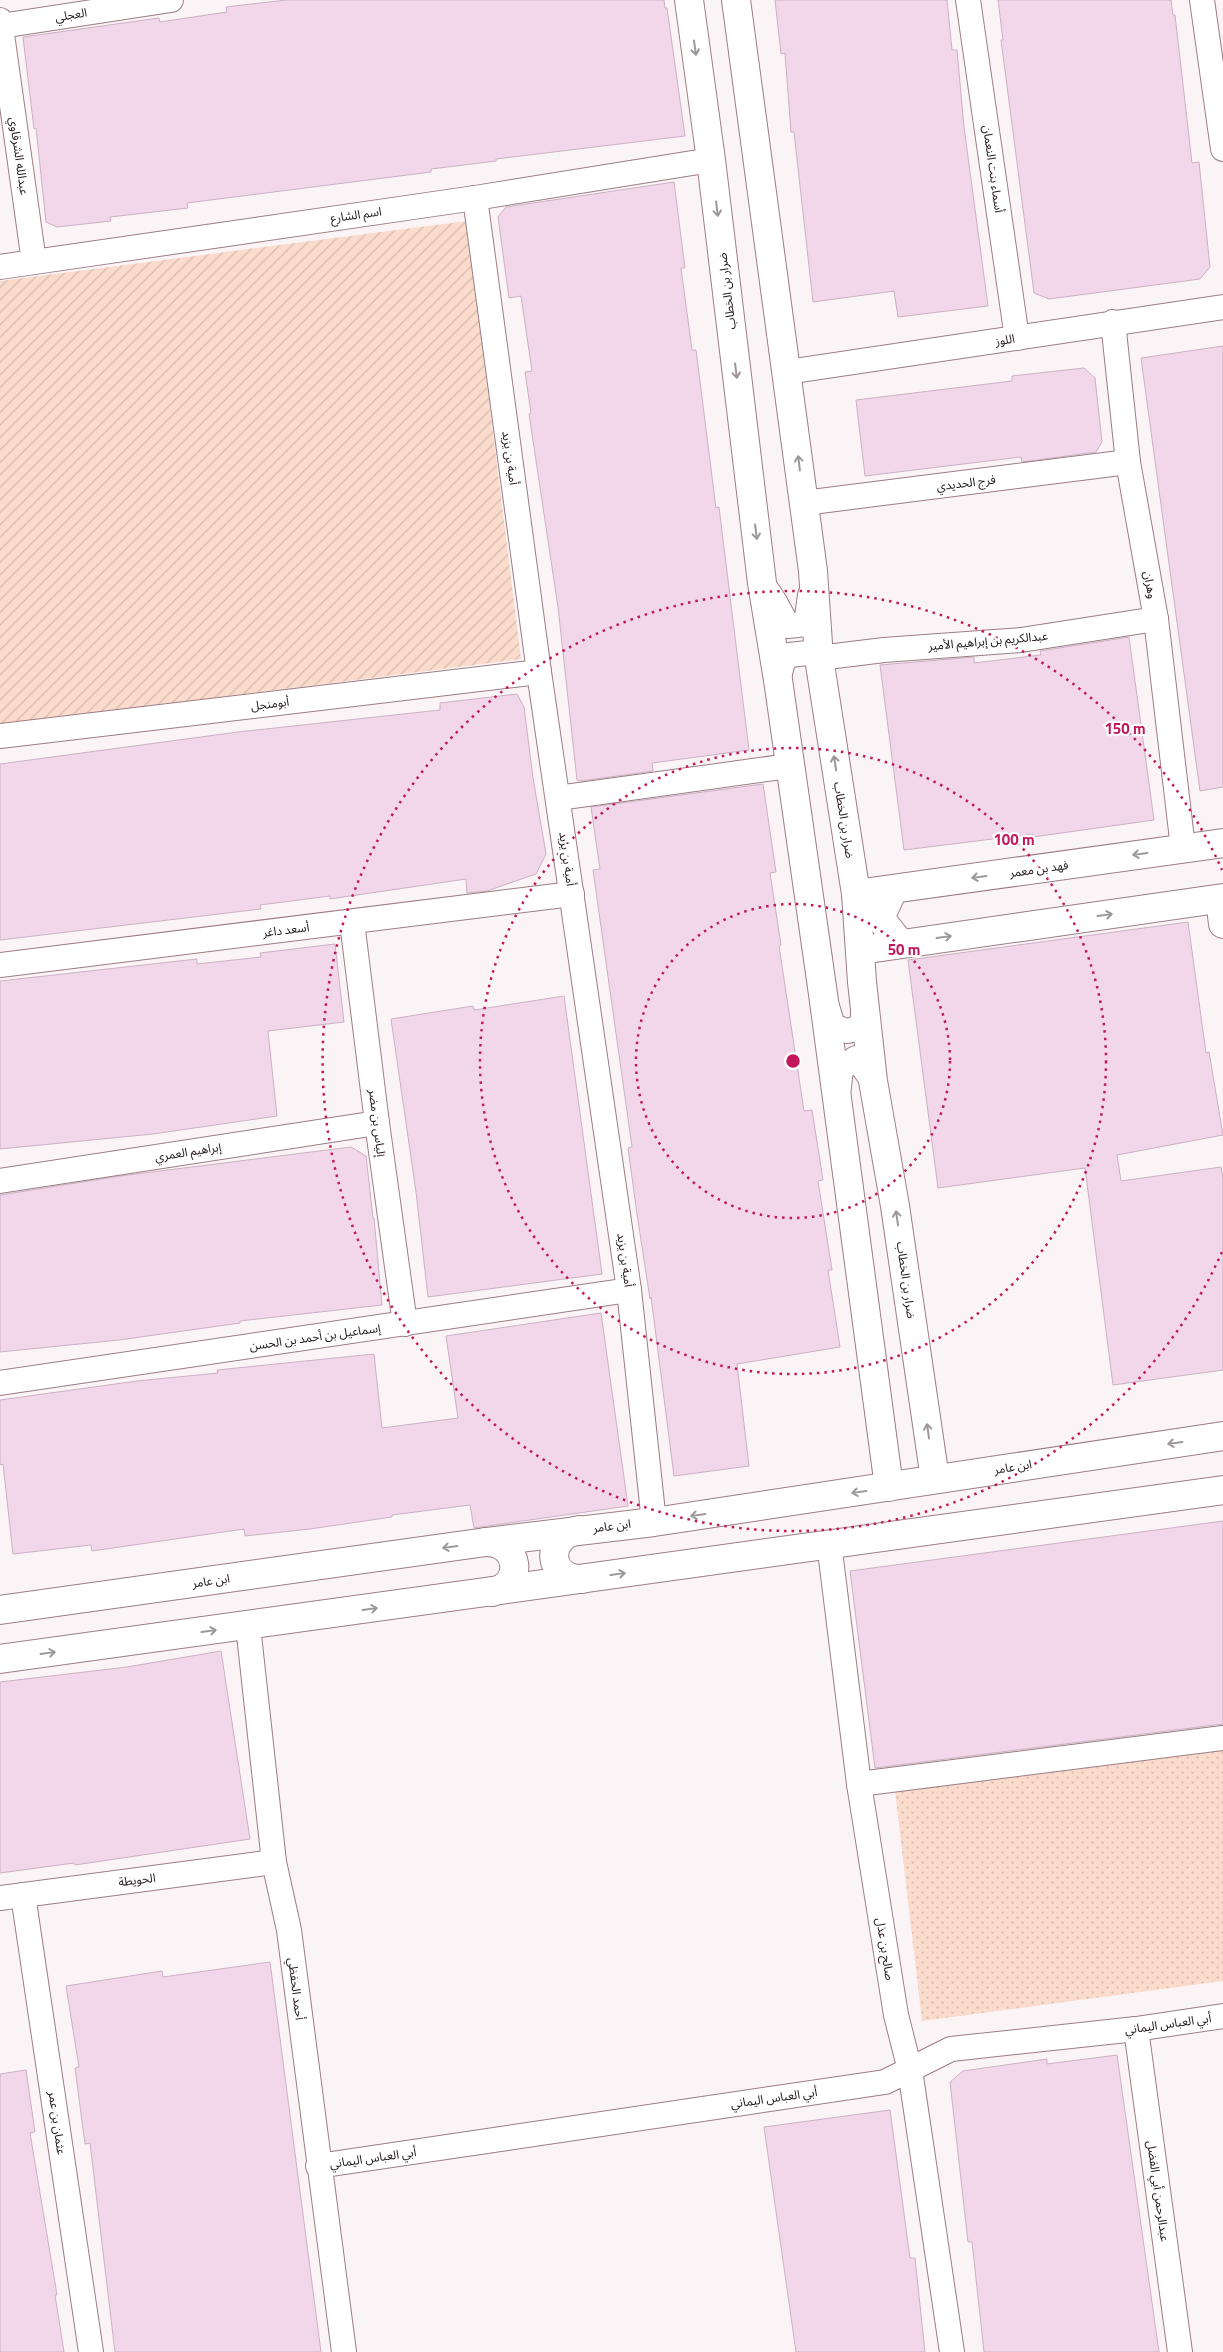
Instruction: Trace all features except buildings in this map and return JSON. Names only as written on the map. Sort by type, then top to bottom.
[{"type":"street","name":"العجلي","points":[[0,23],[171,0]]},
{"type":"street","name":"ضرار بن الخطاب","points":[[689,0],[711,160],[762,583],[778,680],[823,994],[888,1488]]},
{"type":"street","name":"ضرار بن الخطاب","points":[[736,0],[804,503],[819,658],[856,894],[862,982],[863,1018],[860,1028],[854,1031],[833,1026],[823,994]]},
{"type":"street","name":"أسماء بنت النعمان","points":[[968,0],[1017,338]]},
{"type":"street","points":[[1202,0],[1223,148]]},
{"type":"street","name":"عبدالله الشرقاوي","points":[[0,23],[34,262]]},
{"type":"street","name":"اسم الشارع","points":[[0,267],[475,198],[711,160]]},
{"type":"street","name":"أمية بن يزيد","points":[[475,198],[540,672],[629,1290],[654,1522]]},
{"type":"street","name":"اللوز","points":[[787,372],[1223,307]]},
{"type":"street","name":"وهران","points":[[1113,322],[1128,462],[1156,619],[1183,848]]},
{"type":"street","name":"فرج الحديدي","points":[[804,503],[1128,462]]},
{"type":"street","name":"ضرار بن الخطاب","points":[[762,583],[788,626],[806,624],[812,571]]},
{"type":"street","name":"عبدالكريم بن إبراهيم الأمير","points":[[819,658],[884,650],[1021,640],[1156,619]]},
{"type":"street","name":"ضرار بن الخطاب","points":[[778,680],[783,662],[789,655],[808,653],[819,658]]},
{"type":"street","name":"أبومنجل","points":[[0,736],[540,672]]},
{"type":"street","points":[[558,798],[789,766]]},
{"type":"street","name":"فهد بن معمر","points":[[856,894],[1223,843]]},
{"type":"street","points":[[893,890],[880,918],[900,944]]},
{"type":"street","name":"أسعد داغر","points":[[0,965],[572,894]]},
{"type":"street","points":[[861,950],[1222,907]]},
{"type":"street","name":"إلياس بن مضر","points":[[352,922],[405,1324]]},
{"type":"street","name":"ضرار بن الخطاب","points":[[862,982],[873,1081],[896,1206],[935,1479]]},
{"type":"street","name":"ضرار بن الخطاب","points":[[837,1102],[841,1069],[856,1058],[873,1081]]},
{"type":"street","name":"إبراهيم العمري","points":[[0,1181],[377,1123]]},
{"type":"street","name":"إسماعيل بن أحمد بن الحسن","points":[[0,1383],[629,1290]]},
{"type":"street","name":"ابن عامر","points":[[0,1610],[486,1542],[654,1522],[1223,1436]]},
{"type":"street","points":[[0,1659],[1223,1490]]},
{"type":"street","points":[[579,1530],[571,1531],[559,1540],[554,1553],[558,1568],[562,1573],[568,1577],[582,1580]]},
{"type":"street","points":[[486,1542],[493,1542],[506,1548],[511,1554],[515,1568],[506,1587],[492,1592]]},
{"type":"street","name":"صالح بن عذل","points":[[829,1543],[859,1784],[896,2014],[910,2070],[952,2352]]},
{"type":"street","name":"أحمد الحفظي","points":[[248,1626],[274,1862],[289,1930],[318,2166],[344,2352]]},
{"type":"street","points":[[859,1784],[1223,1738]]},
{"type":"street","name":"الحويطة","points":[[0,1898],[274,1862]]},
{"type":"street","name":"عثمان بن عمر","points":[[23,1895],[91,2352]]},
{"type":"street","name":"أبي العباس اليماني","points":[[318,2166],[885,2082],[951,2049],[1136,2029],[1223,2016]]},
{"type":"street","name":"عبدالرحمن أبي الفضل","points":[[1136,2029],[1180,2352]]},
{"type":"shaded area","points":[[467,221],[521,659],[0,725],[0,281]]},
{"type":"shaded area","points":[[1223,1745],[1223,1981],[922,2021],[894,1782]]}]
